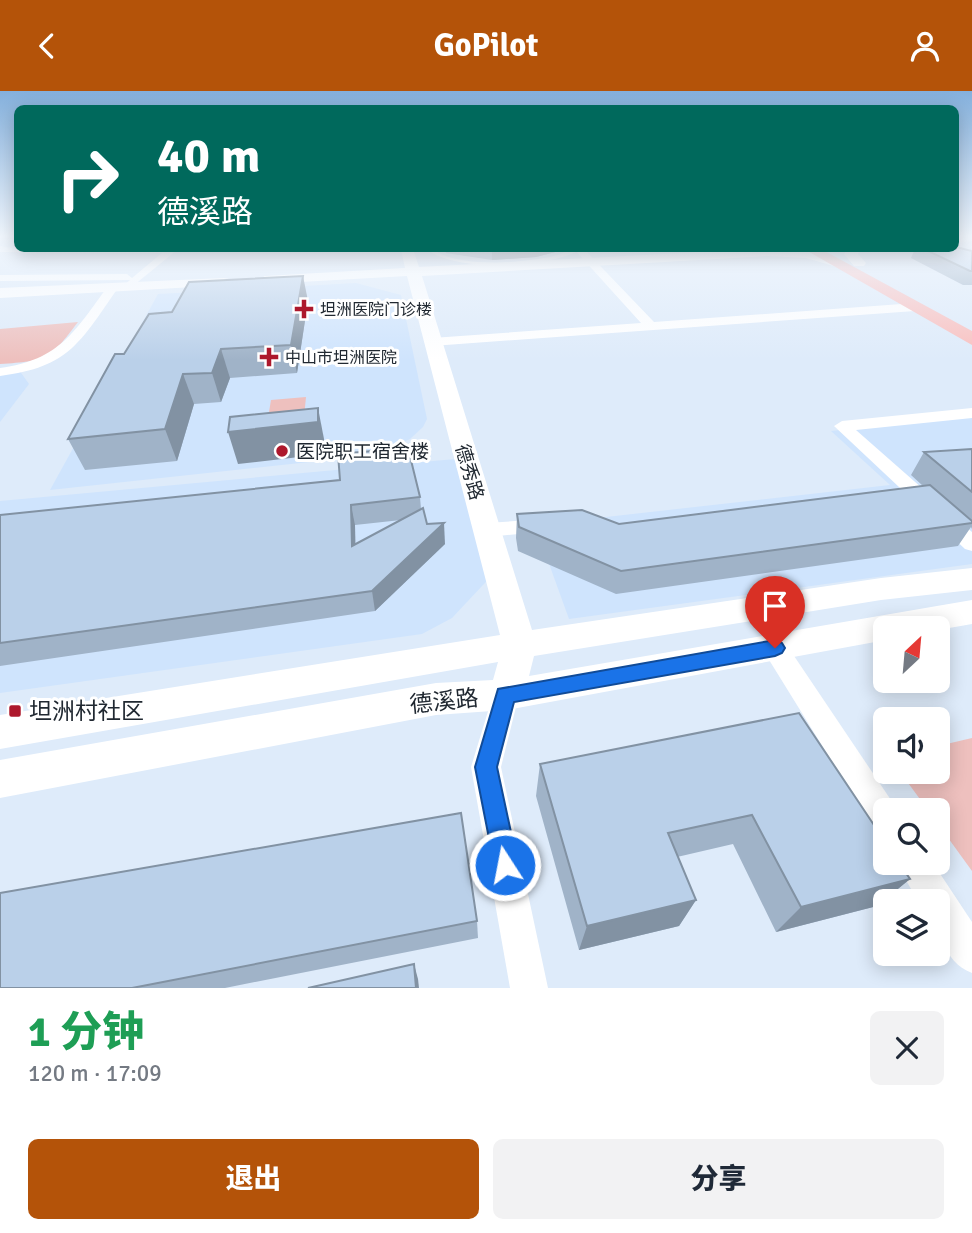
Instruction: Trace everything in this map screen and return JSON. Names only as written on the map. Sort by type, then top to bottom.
[{"type":"main road","points":[[867,277],[972,339]]},
{"type":"main road","points":[[892,277],[972,324]]},
{"type":"street","points":[[0,372],[34,367],[64,353],[135,277]]},
{"type":"street","points":[[0,293],[126,284],[341,277]]},
{"type":"street","name":"德秀路","points":[[415,277],[520,646]]},
{"type":"street","points":[[605,277],[650,325]]},
{"type":"street","points":[[0,278],[126,284]]},
{"type":"street","points":[[432,342],[915,307]]},
{"type":"street","points":[[972,413],[842,426],[972,544]]},
{"type":"street","points":[[894,501],[921,498]]},
{"type":"street","points":[[487,530],[567,524]]},
{"type":"street","name":"德溪路","points":[[0,732],[881,589],[972,579]]},
{"type":"street","name":"德溪路","points":[[0,779],[436,699],[506,695],[972,612]]},
{"type":"street","points":[[520,646],[486,767],[529,988]]},
{"type":"street","points":[[775,648],[873,800]]},
{"type":"street","points":[[950,920],[972,955]]},
{"type":"shaded area","name":"中山市坦洲医院","points":[[356,283],[401,295],[427,419],[423,427],[410,439],[374,455],[50,490],[158,294]]},
{"type":"shaded area","points":[[78,322],[61,344],[46,356],[0,364],[0,329]]},
{"type":"shaded area","points":[[19,370],[29,384],[0,422],[0,372]]},
{"type":"shaded area","points":[[306,397],[303,427],[266,430],[271,400]]},
{"type":"shaded area","points":[[972,416],[972,564],[569,619],[535,525],[890,485],[831,431]]},
{"type":"shaded area","points":[[466,458],[498,569],[452,618],[422,634],[0,693],[0,501]]},
{"type":"shaded area","points":[[972,738],[972,871],[950,841],[950,798],[919,798],[909,784],[950,784],[950,743]]},
{"type":"building","points":[[303,277],[291,345],[221,349],[212,373],[183,374],[165,429],[68,439],[115,354],[124,354],[149,314],[172,312],[189,282]]},
{"type":"building","points":[[318,408],[318,422],[228,432],[230,417]]},
{"type":"building","points":[[408,448],[420,497],[351,505],[352,546],[423,508],[427,524],[444,523],[372,591],[0,643],[0,515],[340,480],[338,454]]},
{"type":"building","points":[[972,449],[972,492],[924,452]]},
{"type":"building","points":[[930,485],[972,523],[621,571],[519,527],[517,514],[582,510],[619,524]]},
{"type":"building","points":[[799,713],[873,824],[873,875],[907,875],[910,879],[801,907],[752,815],[668,833],[696,900],[587,926],[540,764]]},
{"type":"building","points":[[461,813],[477,921],[132,988],[0,988],[0,893]]},
{"type":"building","points":[[414,964],[416,988],[308,988]]},
{"type":"place","name":"坦洲医院门诊楼","points":[[304,309]]},
{"type":"place","name":"中山市坦洲医院","points":[[269,357]]},
{"type":"place","name":"医院职工宿舍楼","points":[[282,451]]},
{"type":"place","name":"坦洲村社区","points":[[15,711]]},
{"type":"route","points":[[505,865],[486,767],[506,695],[775,648]]}]
